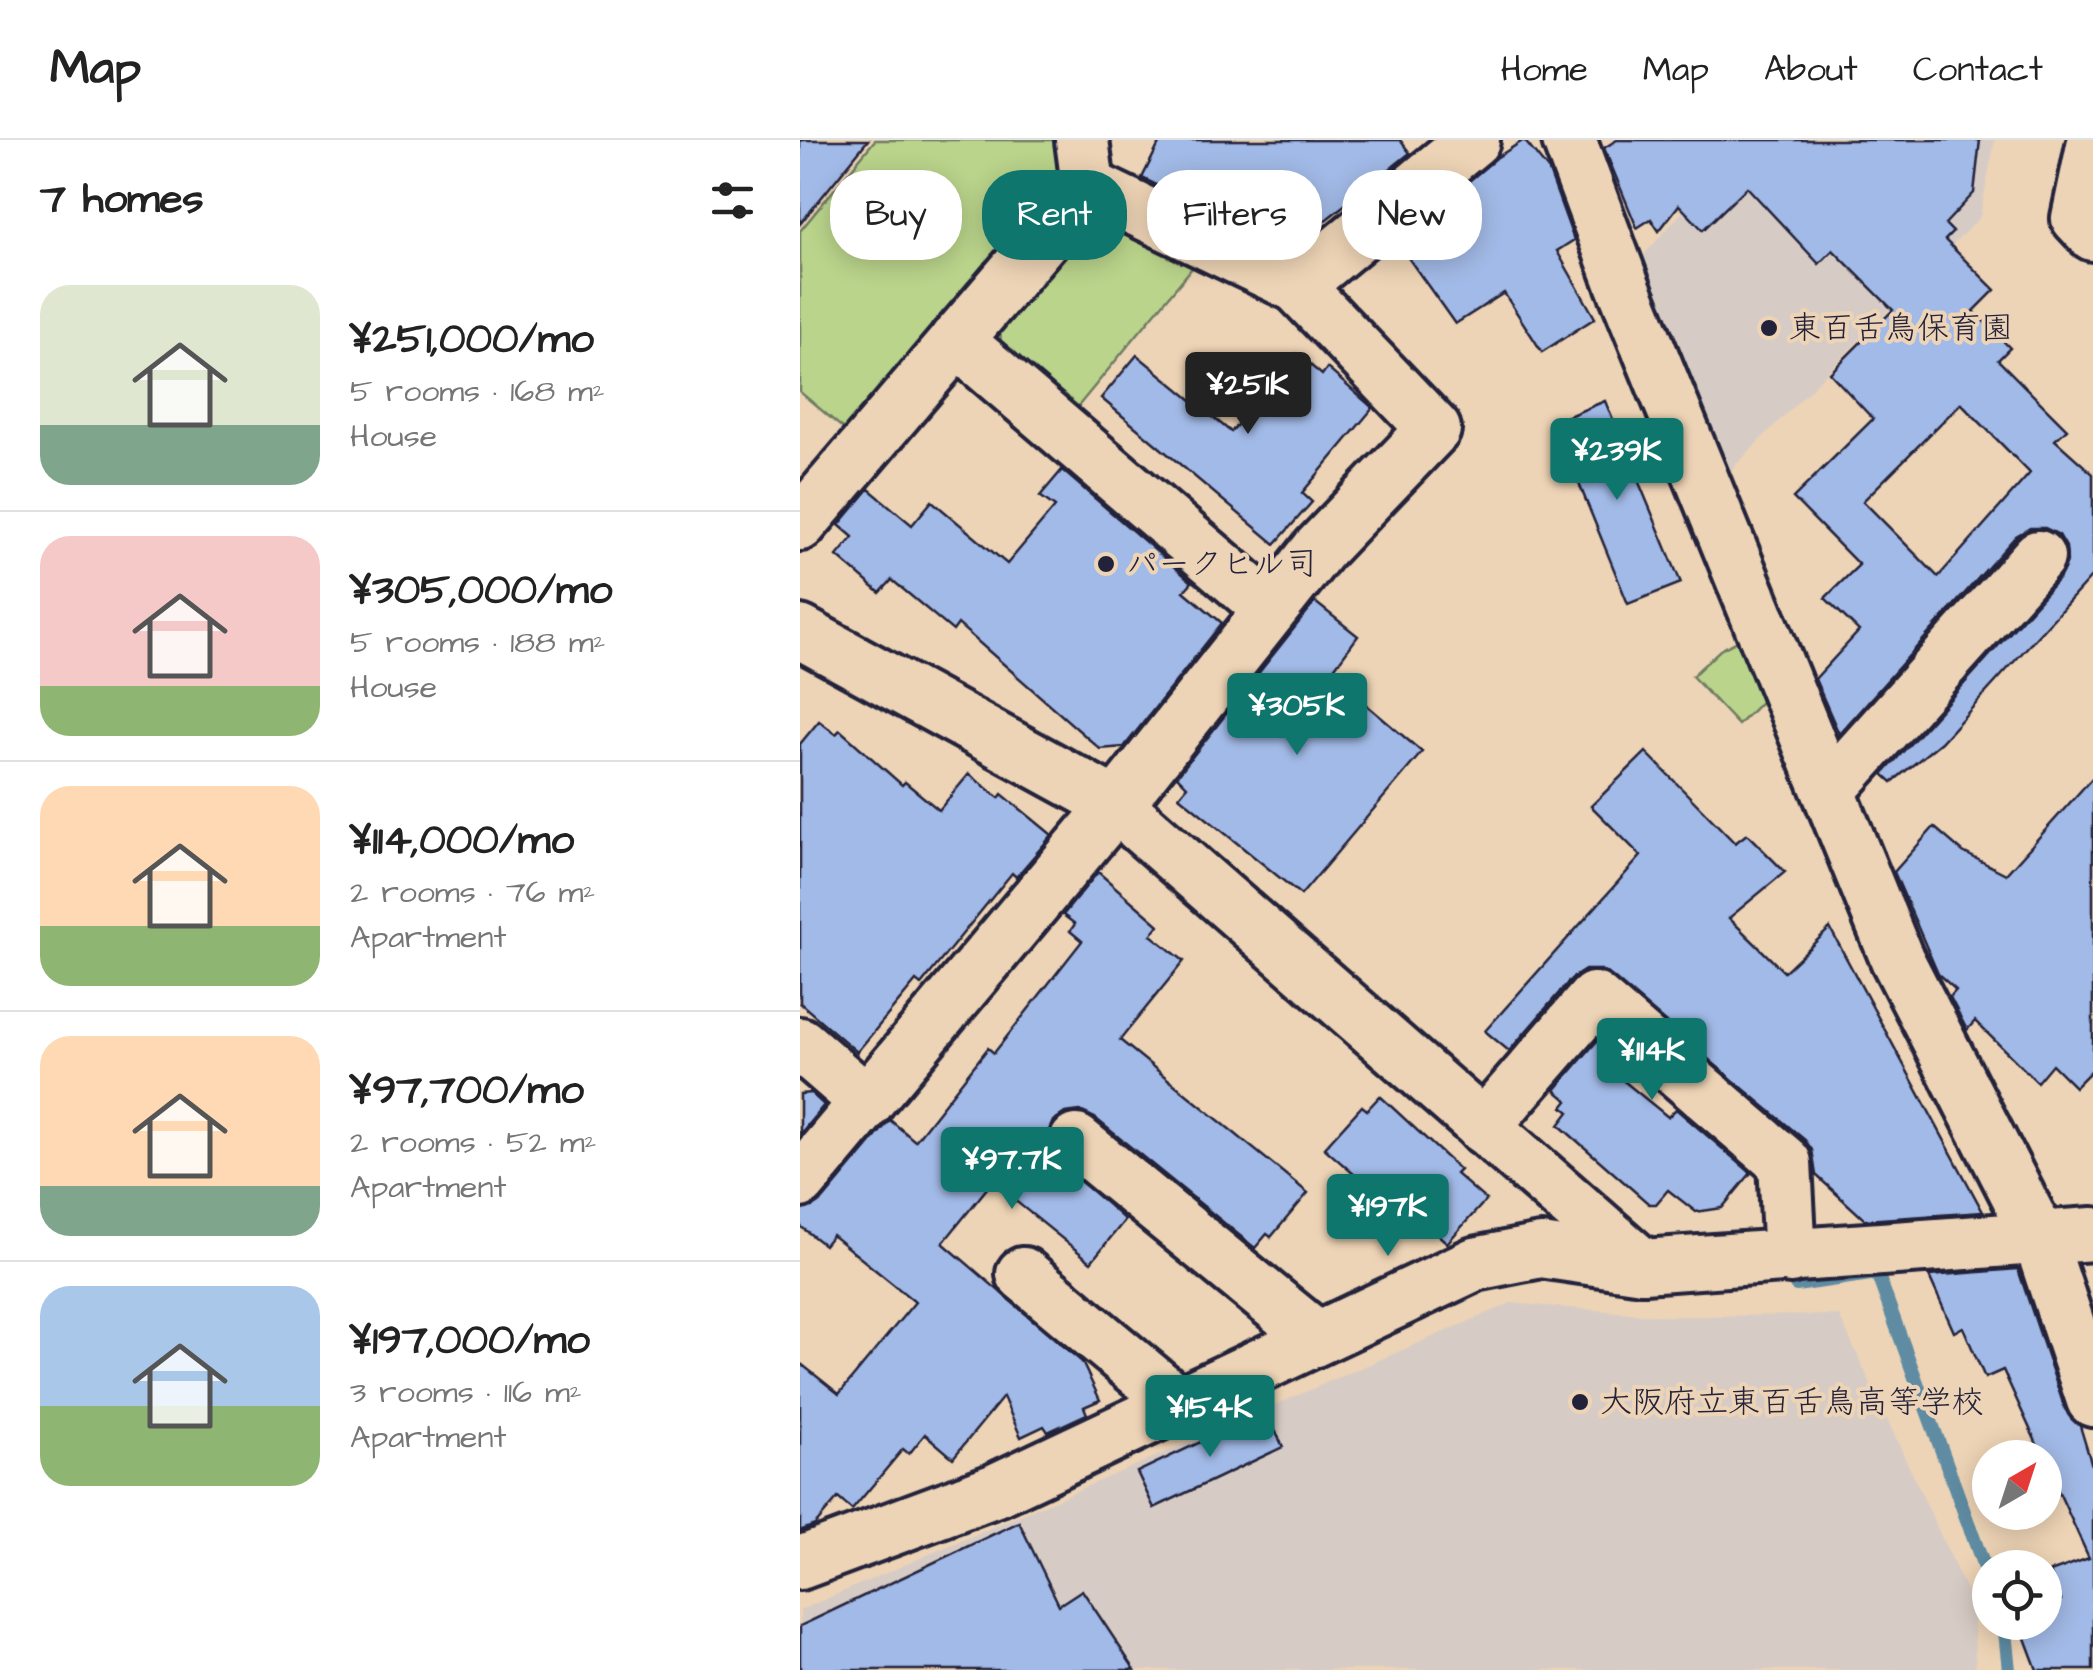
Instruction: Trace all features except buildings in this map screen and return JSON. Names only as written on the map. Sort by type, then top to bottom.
[{"type":"street","points":[[1297,286],[1473,140]]},
{"type":"street","points":[[1569,140],[1897,959],[2075,1229],[2093,1400]]},
{"type":"street","points":[[2093,146],[2078,218],[2093,234]]},
{"type":"street","points":[[800,524],[956,340],[1085,163],[1297,286],[1434,429],[1319,549],[1116,805],[800,1180]]},
{"type":"street","points":[[956,340],[1270,609]]},
{"type":"street","points":[[1829,790],[2009,569]]},
{"type":"street","points":[[800,632],[1116,805],[1643,1266]]},
{"type":"street","points":[[1483,1127],[1594,999],[1785,1162],[1790,1257]]},
{"type":"street","points":[[800,1044],[867,1102]]},
{"type":"street","points":[[1076,1141],[1317,1338]]},
{"type":"street","points":[[800,1564],[996,1490],[1475,1264],[1541,1252],[1643,1266],[1790,1257],[2075,1229]]},
{"type":"street","points":[[1023,1274],[1179,1404]]},
{"type":"shaded area","name":"東百舌鳥保育園","points":[[1747,140],[1995,140],[1980,217],[1731,470],[1640,259]]},
{"type":"shaded area","name":"大阪府立東百舌鳥高等学校","points":[[1511,1303],[1668,1316],[1839,1315],[1972,1603],[1976,1670],[800,1670],[800,1610]]},
{"type":"green space","points":[[875,140],[1061,140],[1065,161],[1062,170],[982,170],[982,260],[992,260],[846,431],[800,392],[800,231],[830,195],[830,260],[962,260],[962,170],[850,170]]},
{"type":"green space","points":[[1127,228],[1147,238],[1147,260],[1197,262],[1075,410],[1001,347],[1000,322],[1052,260],[1127,260]]},
{"type":"green space","points":[[1753,633],[1770,677],[1761,702],[1738,725],[1692,676],[1720,650]]},
{"type":"waterway","points":[[1796,1285],[1877,1273],[1978,1550]]},
{"type":"waterway","points":[[2006,1640],[2009,1670]]},
{"type":"place","name":"東百舌鳥保育園","points":[[1769,328]]},
{"type":"place","name":"パークヒル司","points":[[1106,564]]},
{"type":"place","name":"大阪府立東百舌鳥高等学校","points":[[1580,1402]]}]
